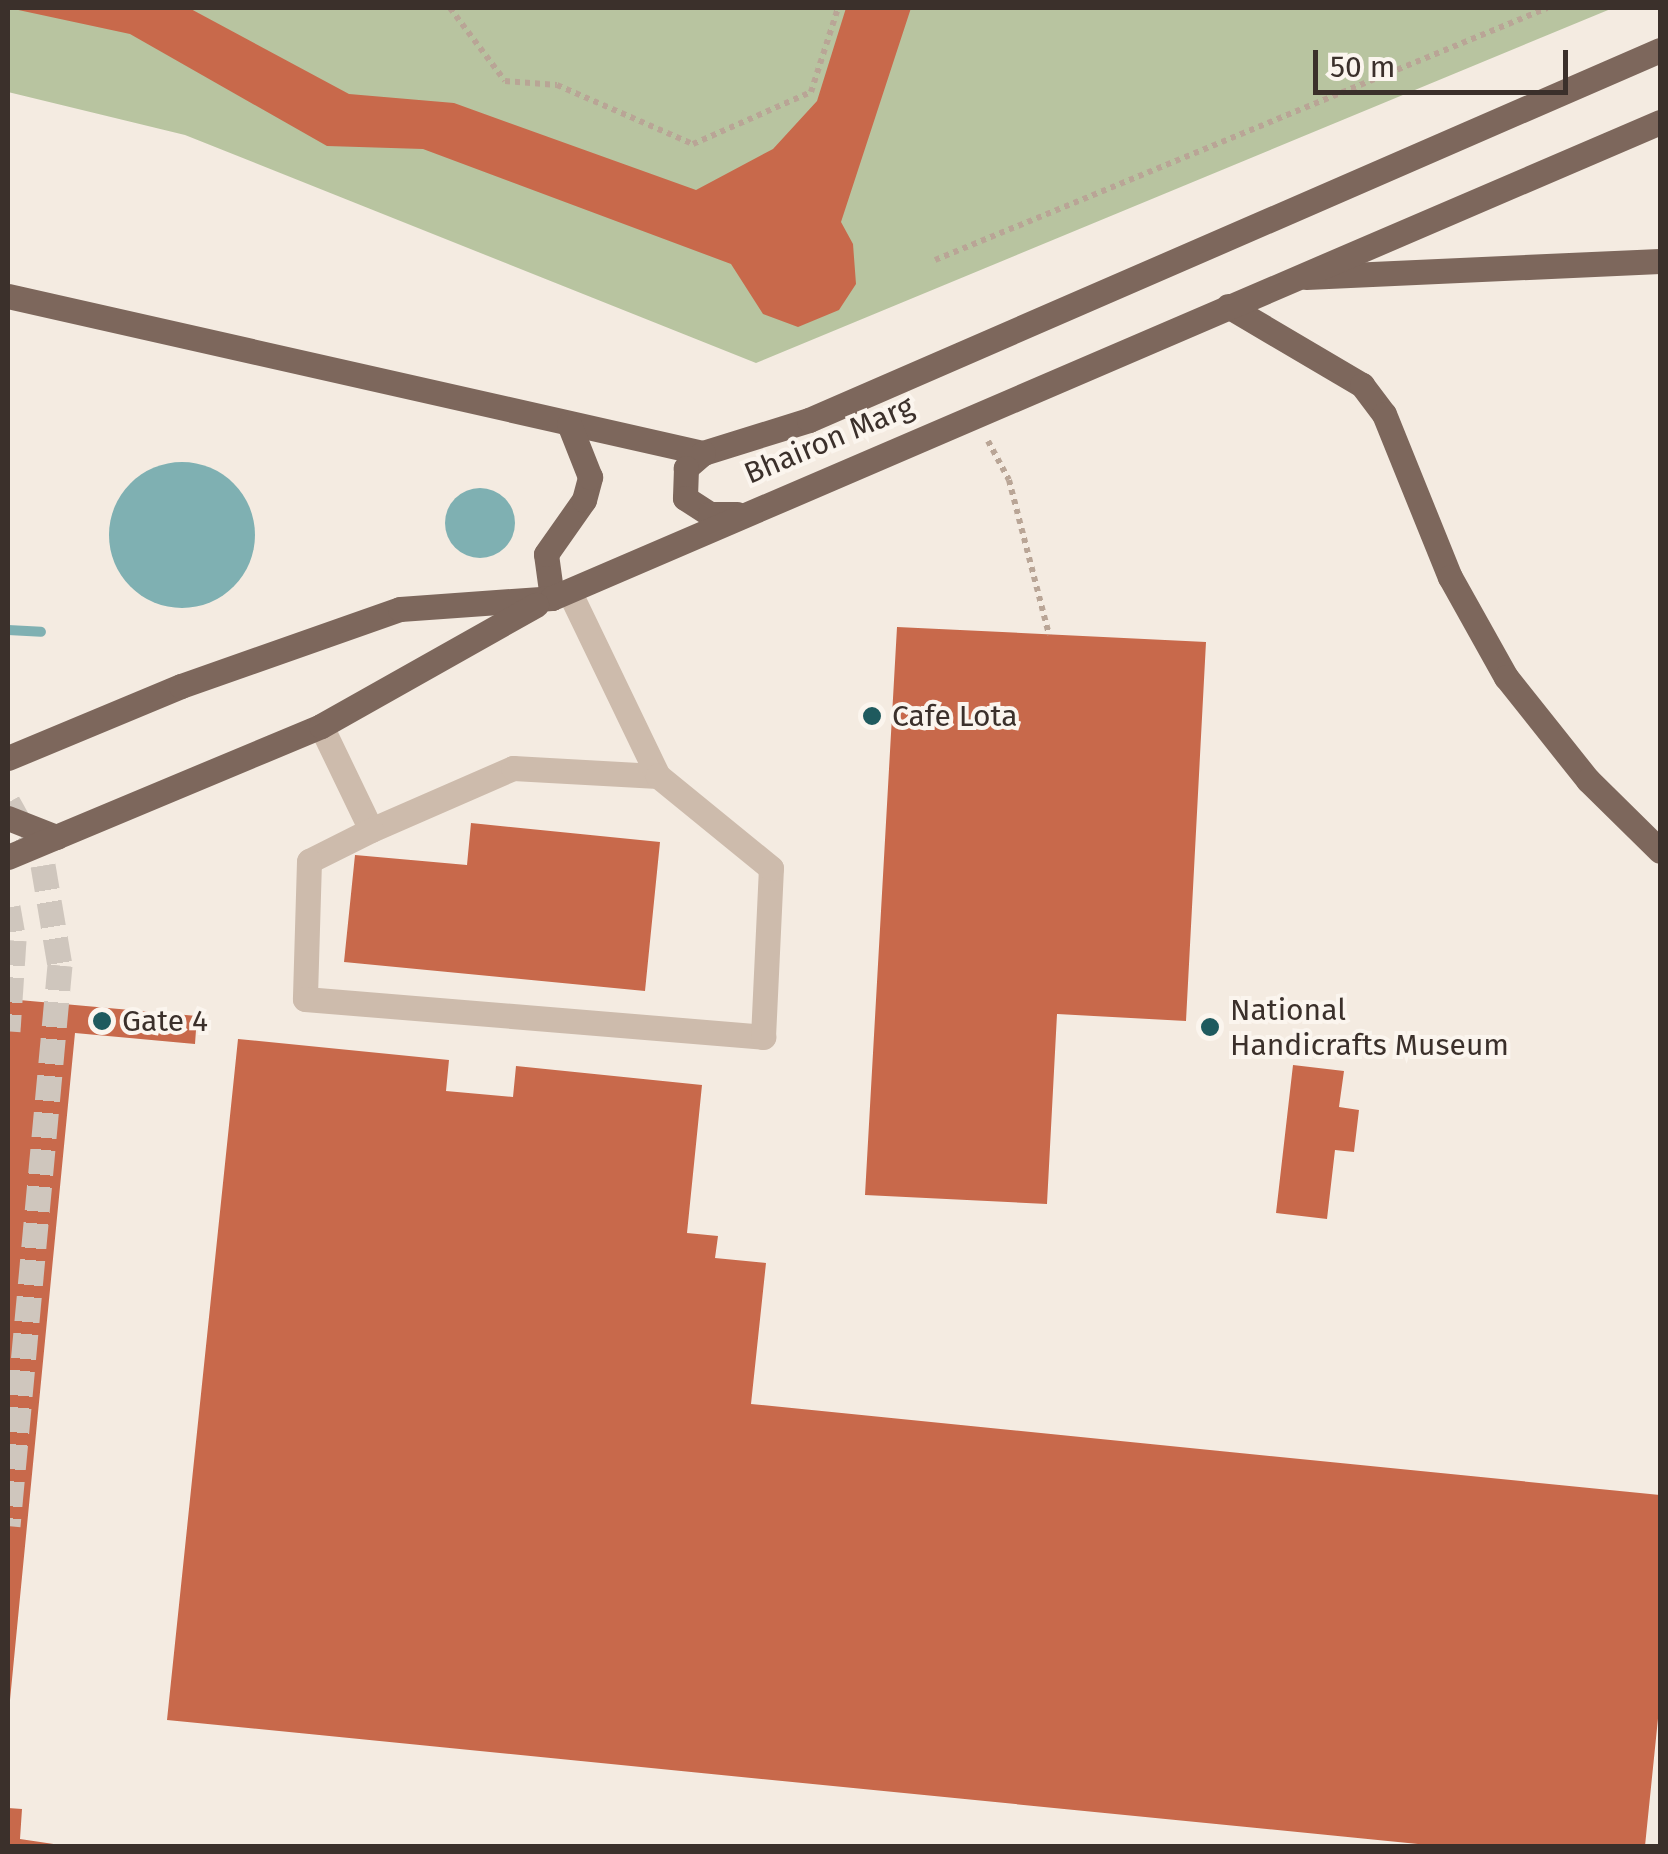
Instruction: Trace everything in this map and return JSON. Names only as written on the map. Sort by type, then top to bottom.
[{"type":"main road","name":"Bhairon Marg","points":[[8,296],[703,453],[809,420],[1660,50]]},
{"type":"main road","name":"Bhairon Marg","points":[[8,758],[181,686],[400,609],[554,597],[737,514],[1660,122]]},
{"type":"main road","points":[[1288,278],[1660,260]]},
{"type":"main road","points":[[1228,306],[1362,385],[1384,414],[1450,577],[1506,677],[1588,780],[1660,851]]},
{"type":"main road","points":[[8,857],[322,726],[554,597],[546,554],[584,500],[590,477],[569,424]]},
{"type":"main road","points":[[703,453],[686,468],[685,498],[710,514],[737,514]]},
{"type":"main road","points":[[8,818],[56,838]]},
{"type":"lane","points":[[554,597],[658,776],[771,868],[763,1037],[306,998],[308,861],[512,768],[658,776]]},
{"type":"lane","points":[[322,726],[372,830]]},
{"type":"path","points":[[450,8],[506,82],[557,84],[693,144],[811,92],[838,8]]},
{"type":"path","points":[[936,260],[1547,8]]},
{"type":"path","points":[[974,414],[1009,480],[1049,634]]},
{"type":"green space","points":[[8,8],[1613,8],[756,363],[185,135],[8,92]]},
{"type":"water","points":[[182,462],[210,467],[234,483],[250,507],[255,535],[250,563],[234,587],[210,603],[182,608],[154,603],[130,587],[114,563],[109,535],[114,507],[130,483],[154,467]]},
{"type":"water","points":[[480,488],[505,498],[515,523],[505,548],[480,558],[455,548],[445,523],[455,498]]},
{"type":"building","points":[[9,8],[189,8],[349,94],[454,103],[696,190],[773,149],[817,101],[846,8],[911,8],[841,222],[853,244],[856,284],[839,310],[798,327],[763,314],[731,264],[423,149],[327,146],[130,34]]},
{"type":"building","points":[[897,627],[1206,642],[1186,1021],[1057,1014],[1047,1204],[865,1195]]},
{"type":"building","points":[[471,823],[660,842],[645,991],[344,962],[355,855],[467,865]]},
{"type":"building","points":[[8,999],[197,1016],[195,1044],[75,1033],[10,1700]]},
{"type":"building","points":[[238,1039],[449,1060],[446,1091],[513,1097],[516,1066],[702,1085],[687,1233],[718,1236],[715,1258],[766,1263],[751,1404],[1660,1495],[1660,1699],[1645,1846],[1438,1846],[167,1720]]},
{"type":"building","points":[[1293,1065],[1344,1071],[1339,1107],[1359,1110],[1354,1152],[1335,1150],[1327,1219],[1276,1213]]},
{"type":"building","points":[[8,1808],[22,1809],[20,1839],[67,1846],[8,1846]]},
{"type":"waterway","points":[[8,630],[41,632]]},
{"type":"tunnel","points":[[8,802],[43,865],[60,965],[8,1526]]},
{"type":"tunnel","points":[[8,907],[14,940],[8,1031]]},
{"type":"place","name":"Cafe Lota","points":[[872,716]]},
{"type":"place","name":"Gate 4","points":[[102,1021]]},
{"type":"place","name":"National Handicrafts Museum","points":[[1210,1027]]}]
